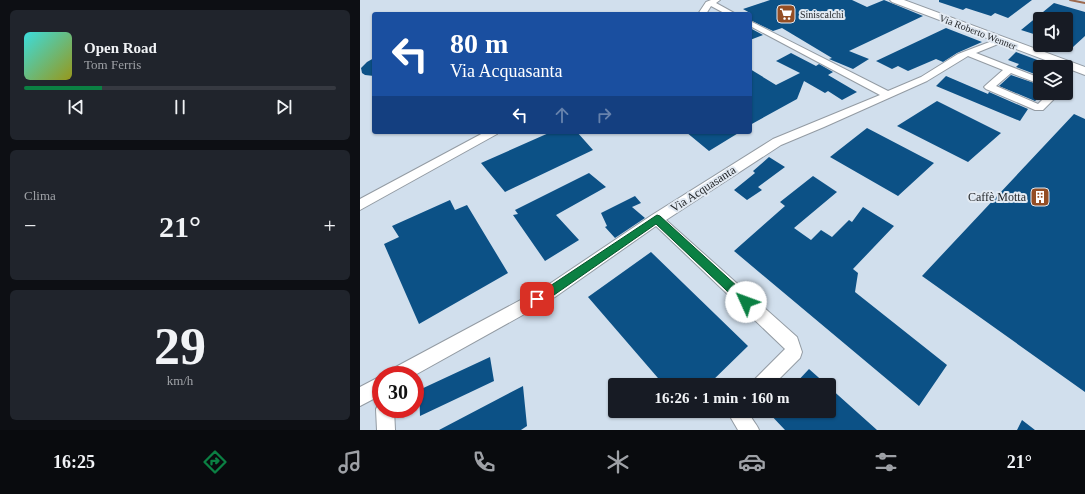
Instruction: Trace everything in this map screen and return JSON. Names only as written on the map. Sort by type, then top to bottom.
[{"type":"main road","name":"Via Roberto Wenner","points":[[895,0],[1085,71]]},
{"type":"main road","name":"Via Roberto Wenner","points":[[903,0],[1085,68]]},
{"type":"street","points":[[704,12],[714,1],[729,12]]},
{"type":"street","points":[[752,24],[888,95]]},
{"type":"street","name":"Via Acquasanta","points":[[414,366],[550,292],[657,218],[777,142],[820,125],[924,79],[968,53],[1000,40]]},
{"type":"street","points":[[968,53],[1033,78]]},
{"type":"street","points":[[1010,69],[989,87],[1039,108],[1048,100]]},
{"type":"street","points":[[360,205],[489,134]]},
{"type":"street","points":[[657,218],[791,343],[794,352],[769,378]]},
{"type":"street","points":[[360,397],[372,390]]},
{"type":"street","points":[[385,418],[386,430]]},
{"type":"street","points":[[740,418],[750,430]]},
{"type":"shaded area","points":[[360,0],[1085,0],[1085,430],[360,430]]},
{"type":"building","points":[[770,0],[852,0],[867,7],[884,0],[923,16],[849,51],[869,59],[853,69],[829,59],[832,58],[782,28],[773,31],[752,21],[752,12],[743,9]]},
{"type":"building","points":[[939,0],[1032,0],[1008,18],[995,13],[991,16],[966,8],[963,10],[939,2]]},
{"type":"building","points":[[1054,3],[1085,12],[1085,36],[1073,47],[1073,12],[1043,12]]},
{"type":"building","points":[[1033,20],[1033,34],[1021,30]]},
{"type":"building","points":[[946,28],[982,42],[957,53],[943,62],[936,59],[908,71],[898,66],[892,69],[876,61]]},
{"type":"building","points":[[752,29],[763,35],[752,39]]},
{"type":"building","points":[[1016,52],[1037,60],[1033,60],[1033,73],[1016,67],[1019,64],[1008,60]]},
{"type":"building","points":[[791,53],[816,66],[819,64],[833,72],[828,75],[857,92],[842,100],[828,91],[825,93],[804,81],[797,99],[752,124],[752,70],[776,85],[800,73],[776,61]]},
{"type":"building","points":[[372,59],[372,76],[362,73],[361,68]]},
{"type":"building","points":[[1011,75],[1033,83],[1033,100],[1036,100],[1035,101],[999,86]]},
{"type":"building","points":[[946,76],[988,94],[989,92],[1028,109],[1020,121],[936,86]]},
{"type":"building","points":[[937,101],[1001,133],[968,162],[897,126]]},
{"type":"building","name":"Caffè Motta","points":[[1074,114],[1085,119],[1085,392],[922,276]]},
{"type":"building","points":[[867,128],[934,163],[898,196],[830,157]]},
{"type":"building","points":[[546,134],[579,134],[593,150],[505,192],[481,163]]},
{"type":"building","points":[[688,134],[737,134],[709,151]]},
{"type":"building","points":[[769,157],[785,167],[758,187],[762,190],[747,200],[734,190],[755,173],[753,171]]},
{"type":"building","points":[[589,173],[606,187],[556,215],[579,240],[545,261],[513,215],[518,214],[515,210]]},
{"type":"building","points":[[813,176],[837,192],[794,228],[811,240],[821,230],[832,237],[849,220],[852,222],[863,207],[894,226],[853,269],[858,273],[855,292],[947,365],[919,406],[734,251],[785,206],[780,202]]},
{"type":"building","points":[[635,196],[641,203],[632,207],[645,218],[615,238],[605,227],[607,226],[601,213]]},
{"type":"building","points":[[450,200],[455,210],[467,205],[508,273],[419,324],[384,244],[399,237],[392,226]]},
{"type":"building","points":[[651,252],[748,346],[715,378],[658,378],[588,297]]},
{"type":"building","points":[[490,357],[494,381],[424,414],[424,388]]},
{"type":"building","points":[[809,369],[819,378],[801,378]]},
{"type":"building","points":[[523,386],[527,426],[521,430],[439,430]]},
{"type":"building","points":[[836,393],[877,430],[785,430],[774,418],[836,418]]},
{"type":"building","points":[[1022,420],[1035,430],[1017,430]]},
{"type":"waterway","points":[[1070,0],[1085,3]]},
{"type":"place","name":"Siniscalchi","points":[[786,14]]},
{"type":"place","name":"Caffè Motta","points":[[1040,197]]},
{"type":"route","points":[[537,299],[550,292],[657,218],[746,302]]}]
